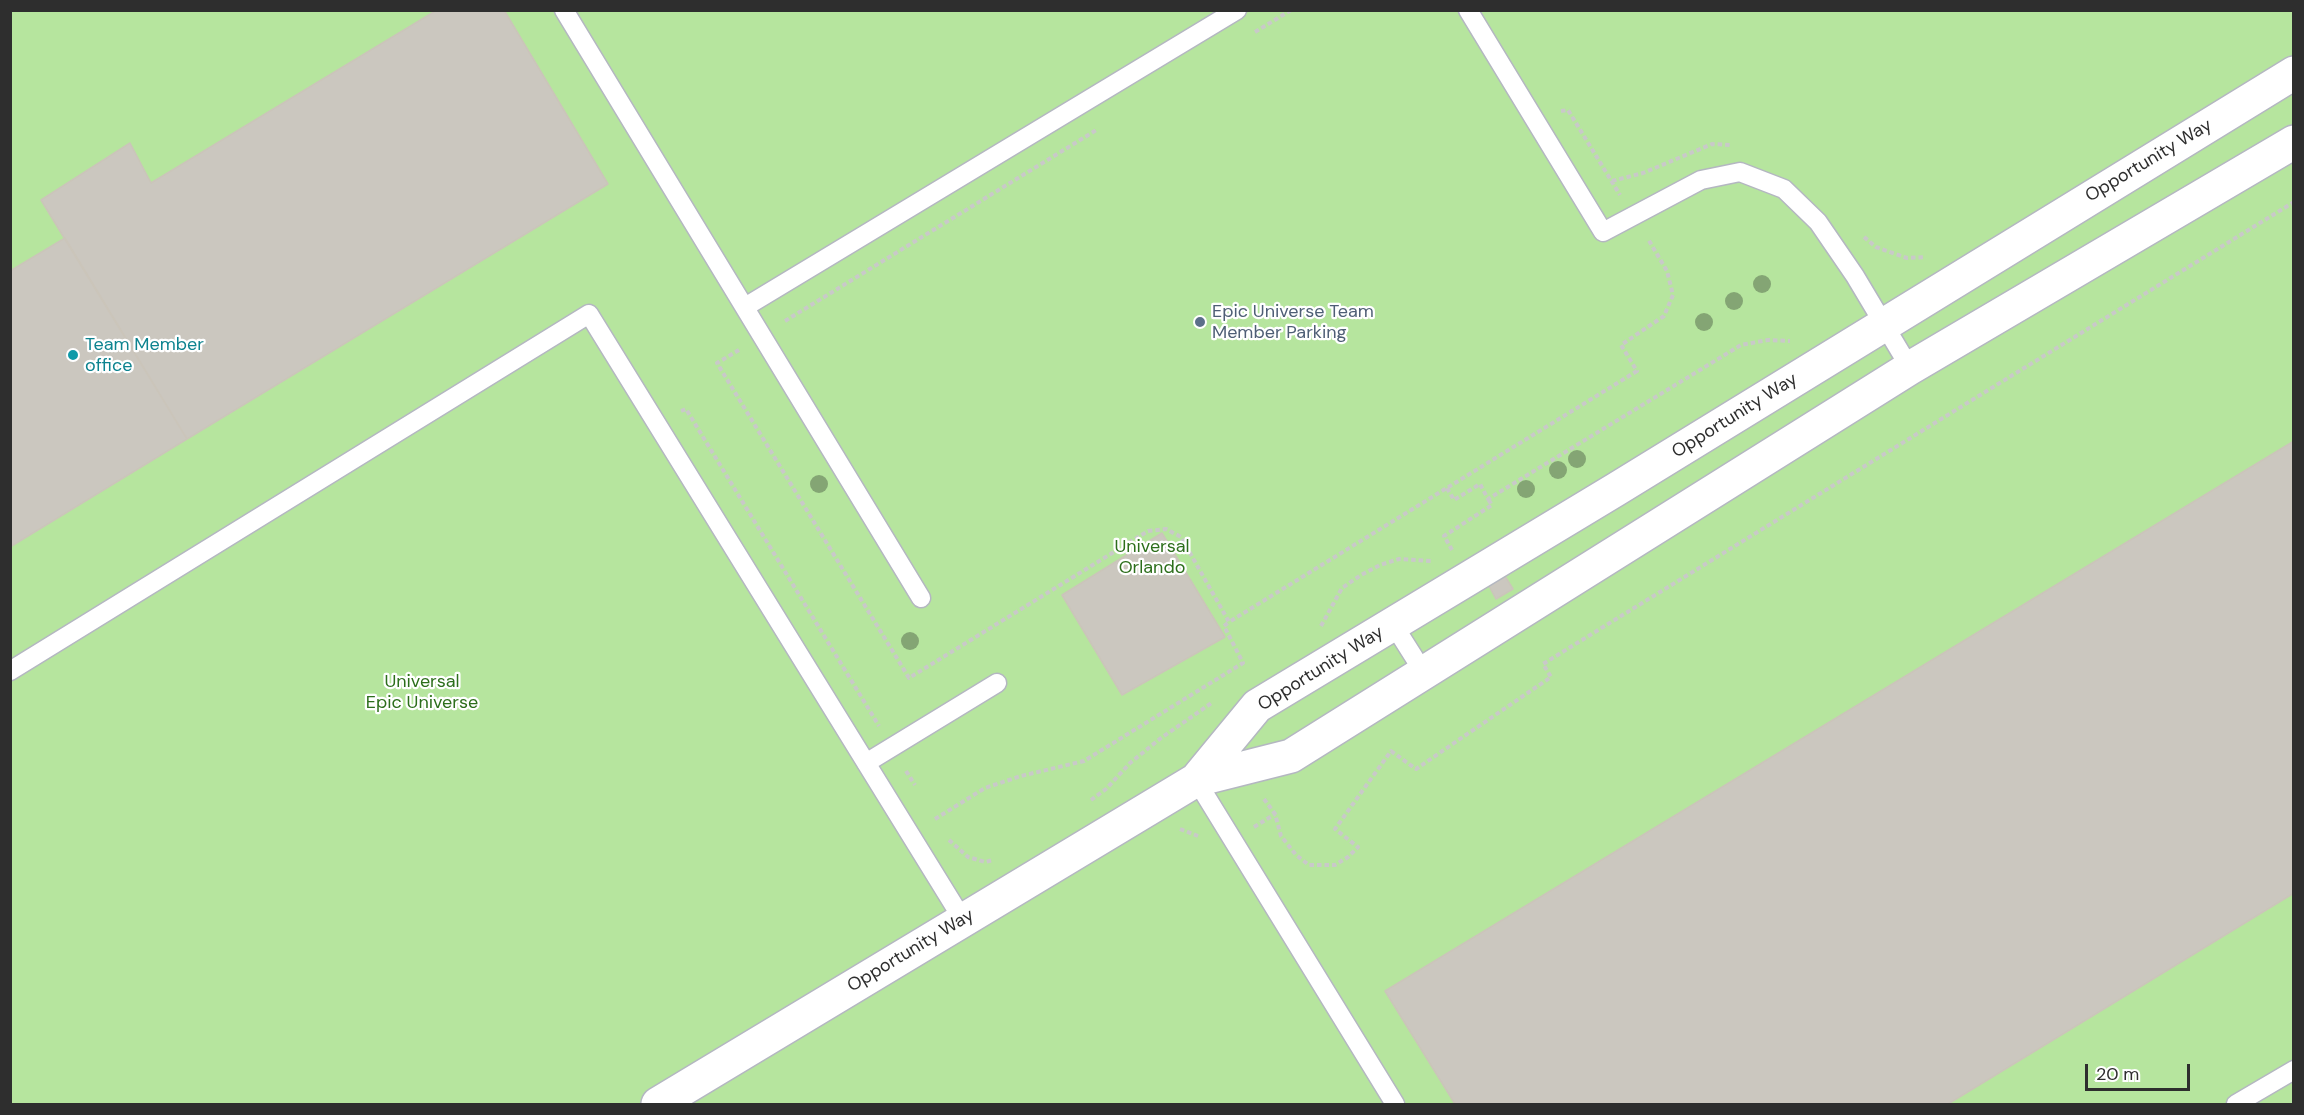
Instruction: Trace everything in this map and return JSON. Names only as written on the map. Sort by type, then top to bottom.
[{"type":"street","name":"Opportunity Way","points":[[658,1104],[1233,757],[1257,706],[1615,490],[2294,73]]},
{"type":"street","points":[[1233,757],[1291,756],[1910,368],[2294,142]]},
{"type":"lane","points":[[564,10],[921,598]]},
{"type":"lane","points":[[745,307],[1238,10]]},
{"type":"lane","points":[[1468,10],[1603,232],[1701,180],[1740,172],[1784,189],[1818,222],[1855,276],[1910,368]]},
{"type":"lane","points":[[10,670],[589,314],[963,920]]},
{"type":"lane","points":[[1393,624],[1424,674]]},
{"type":"lane","points":[[866,763],[998,683]]},
{"type":"lane","points":[[1196,780],[1395,1104]]},
{"type":"lane","points":[[2236,1104],[2294,1070]]},
{"type":"path","points":[[1250,35],[1291,10]]},
{"type":"path","points":[[941,827],[935,819],[985,788],[1021,776],[1084,761],[1243,663],[1224,626],[1229,622],[1637,371],[1621,345],[1664,316],[1673,295],[1667,271],[1568,110],[1558,111]]},
{"type":"path","points":[[1100,128],[717,363],[909,678],[1148,531],[1166,529],[1181,537],[1229,622]]},
{"type":"path","points":[[1612,181],[1643,173],[1712,144],[1740,145]]},
{"type":"path","points":[[1199,711],[1275,814],[1281,836],[1296,855],[1309,865],[1335,865],[1358,847],[1335,829],[1391,752],[1416,769],[1551,677],[1543,664],[2294,202]]},
{"type":"path","points":[[1855,231],[1876,247],[1907,258],[1929,256]]},
{"type":"path","points":[[1488,499],[1741,345],[1768,340],[1800,342]]},
{"type":"path","points":[[657,423],[686,409],[917,788]]},
{"type":"path","points":[[1447,488],[1454,500],[1480,484],[1492,506],[1444,536],[1455,555]]},
{"type":"path","points":[[1320,629],[1342,588],[1361,575],[1380,565],[1399,559],[1442,561]]},
{"type":"path","points":[[1087,803],[1106,789],[1130,763],[1219,698]]},
{"type":"path","points":[[946,836],[951,844],[968,857],[985,862],[1003,857]]},
{"type":"green space","name":"Universal Orlando","points":[[10,11],[2293,11],[2293,1104],[11,1104]]},
{"type":"building","points":[[437,10],[504,10],[608,184],[187,439],[41,200],[130,143],[151,183]]},
{"type":"building","name":"Team Member office","points":[[65,238],[187,439],[10,547],[10,271]]},
{"type":"building","points":[[2294,441],[2294,893],[1948,1104],[1455,1104],[1385,991]]},
{"type":"building","points":[[1162,533],[1225,637],[1122,695],[1062,595]]},
{"type":"building","points":[[1505,576],[1513,589],[1496,599],[1489,586]]},
{"type":"place","name":"Epic Universe Team Member Parking","points":[[1200,322]]},
{"type":"place","name":"Team Member office","points":[[73,355]]},
{"type":"park label","name":"Universal Epic Universe","points":[[422,692]]}]
